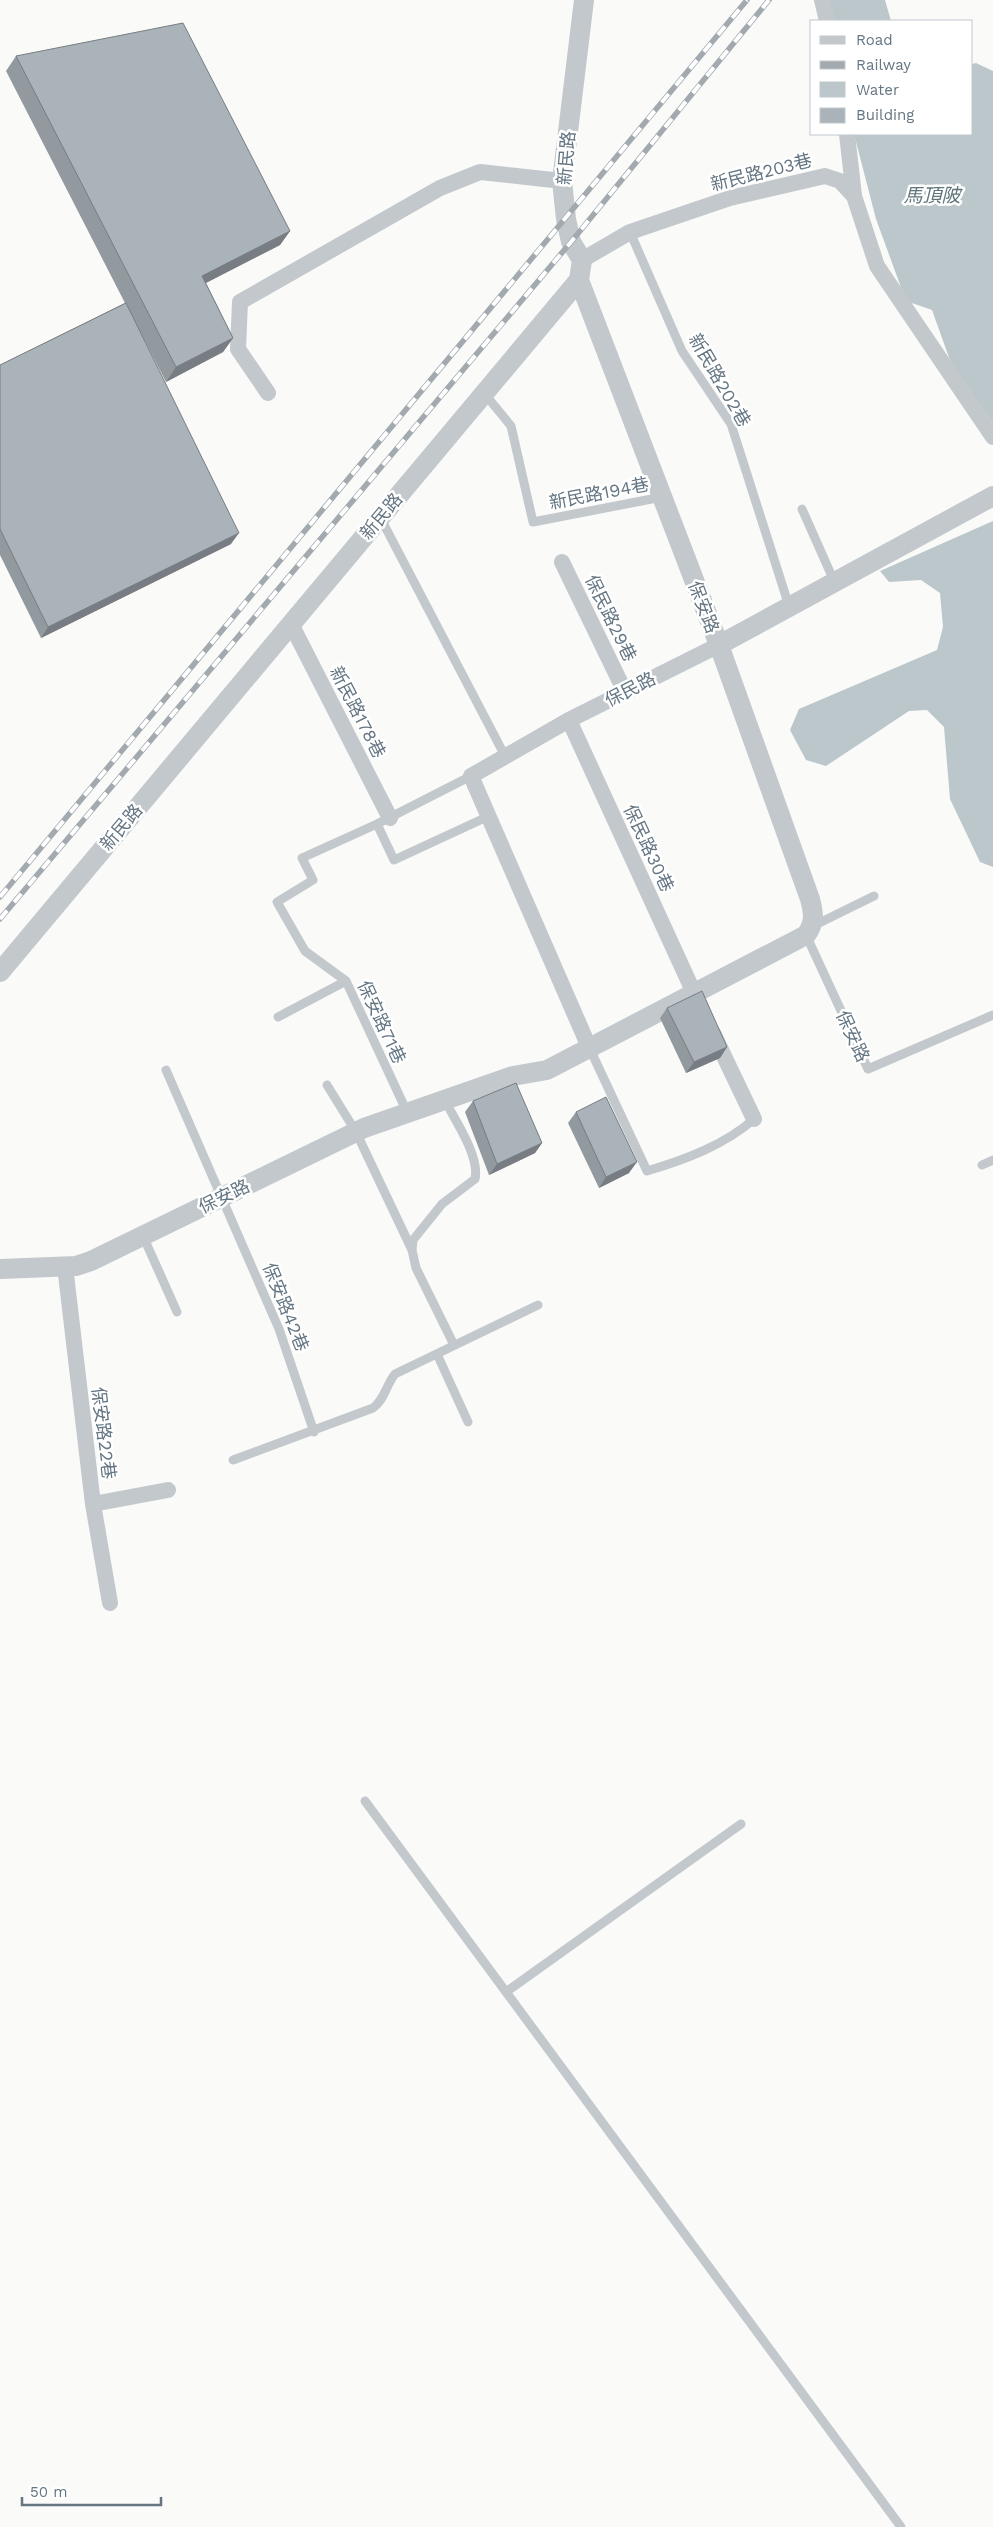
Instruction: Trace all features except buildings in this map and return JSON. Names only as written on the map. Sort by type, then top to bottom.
[{"type":"street","name":"新民路","points":[[582,260],[571,242],[562,181],[584,0]]},
{"type":"street","points":[[822,0],[827,20]]},
{"type":"street","points":[[847,135],[854,196]]},
{"type":"street","points":[[268,393],[238,349],[240,302],[440,188],[480,172],[562,181]]},
{"type":"street","name":"新民路203巷","points":[[582,260],[630,232],[730,198],[825,176],[840,181],[854,196],[877,266],[993,437]]},
{"type":"street","points":[[579,280],[582,260]]},
{"type":"street","name":"新民路","points":[[0,972],[579,280]]},
{"type":"street","name":"保安路","points":[[0,1269],[65,1266],[91,1261],[356,1132],[444,1098],[513,1076],[546,1070],[809,931],[814,914],[810,900],[719,645],[579,280]]},
{"type":"street","name":"保民路","points":[[504,756],[569,720],[719,645],[834,580],[993,496]]},
{"type":"street","name":"保民路29巷","points":[[562,562],[625,692]]},
{"type":"street","name":"新民路178巷","points":[[291,624],[384,821]]},
{"type":"street","name":"保民路30巷","points":[[569,720],[694,993]]},
{"type":"street","points":[[504,756],[471,776],[589,1047]]},
{"type":"street","points":[[694,993],[754,1119]]},
{"type":"street","name":"保安路22巷","points":[[65,1266],[93,1504],[110,1603]]},
{"type":"street","points":[[93,1504],[168,1490]]},
{"type":"lane","name":"新民路202巷","points":[[630,232],[682,352],[731,424],[789,606]]},
{"type":"lane","name":"新民路194巷","points":[[484,393],[511,426],[533,522],[662,497]]},
{"type":"lane","points":[[802,509],[834,580]]},
{"type":"lane","points":[[380,517],[504,756]]},
{"type":"lane","points":[[471,776],[384,821],[394,860],[489,816]]},
{"type":"lane","name":"保安路71巷","points":[[384,821],[302,858],[313,880],[277,902],[305,951],[346,981],[407,1112]]},
{"type":"lane","points":[[809,931],[874,896]]},
{"type":"lane","name":"保安路","points":[[809,931],[868,1069],[993,1015]]},
{"type":"lane","points":[[278,1017],[346,981]]},
{"type":"lane","points":[[589,1047],[647,1171],[676,1162],[739,1133],[754,1119]]},
{"type":"lane","name":"保安路42巷","points":[[166,1070],[279,1328],[314,1432]]},
{"type":"lane","points":[[327,1085],[356,1132],[412,1250],[416,1268],[454,1346]]},
{"type":"lane","points":[[412,1250],[413,1240],[442,1204],[475,1179],[477,1170],[474,1157],[444,1098]]},
{"type":"lane","points":[[982,1165],[993,1160]]},
{"type":"lane","points":[[143,1236],[177,1312]]},
{"type":"lane","points":[[233,1460],[314,1432],[373,1408],[380,1402],[390,1380],[396,1374],[538,1305]]},
{"type":"lane","points":[[437,1354],[468,1422]]},
{"type":"lane","points":[[365,1801],[901,2527]]},
{"type":"lane","points":[[506,1992],[741,1824]]},
{"type":"water","points":[[825,0],[885,0],[891,20],[829,20]]},
{"type":"water","name":"馬頂陂","points":[[976,63],[993,71],[993,423],[951,363],[932,310],[906,301],[876,219],[854,135],[973,135],[973,64]]},
{"type":"water","points":[[993,521],[993,867],[980,862],[950,799],[944,727],[927,710],[909,711],[826,766],[806,760],[790,730],[799,709],[937,650],[943,627],[940,593],[921,580],[889,582],[880,571]]},
{"type":"railway","points":[[0,897],[747,0]]},
{"type":"railway","points":[[0,919],[571,242],[769,0]]}]
